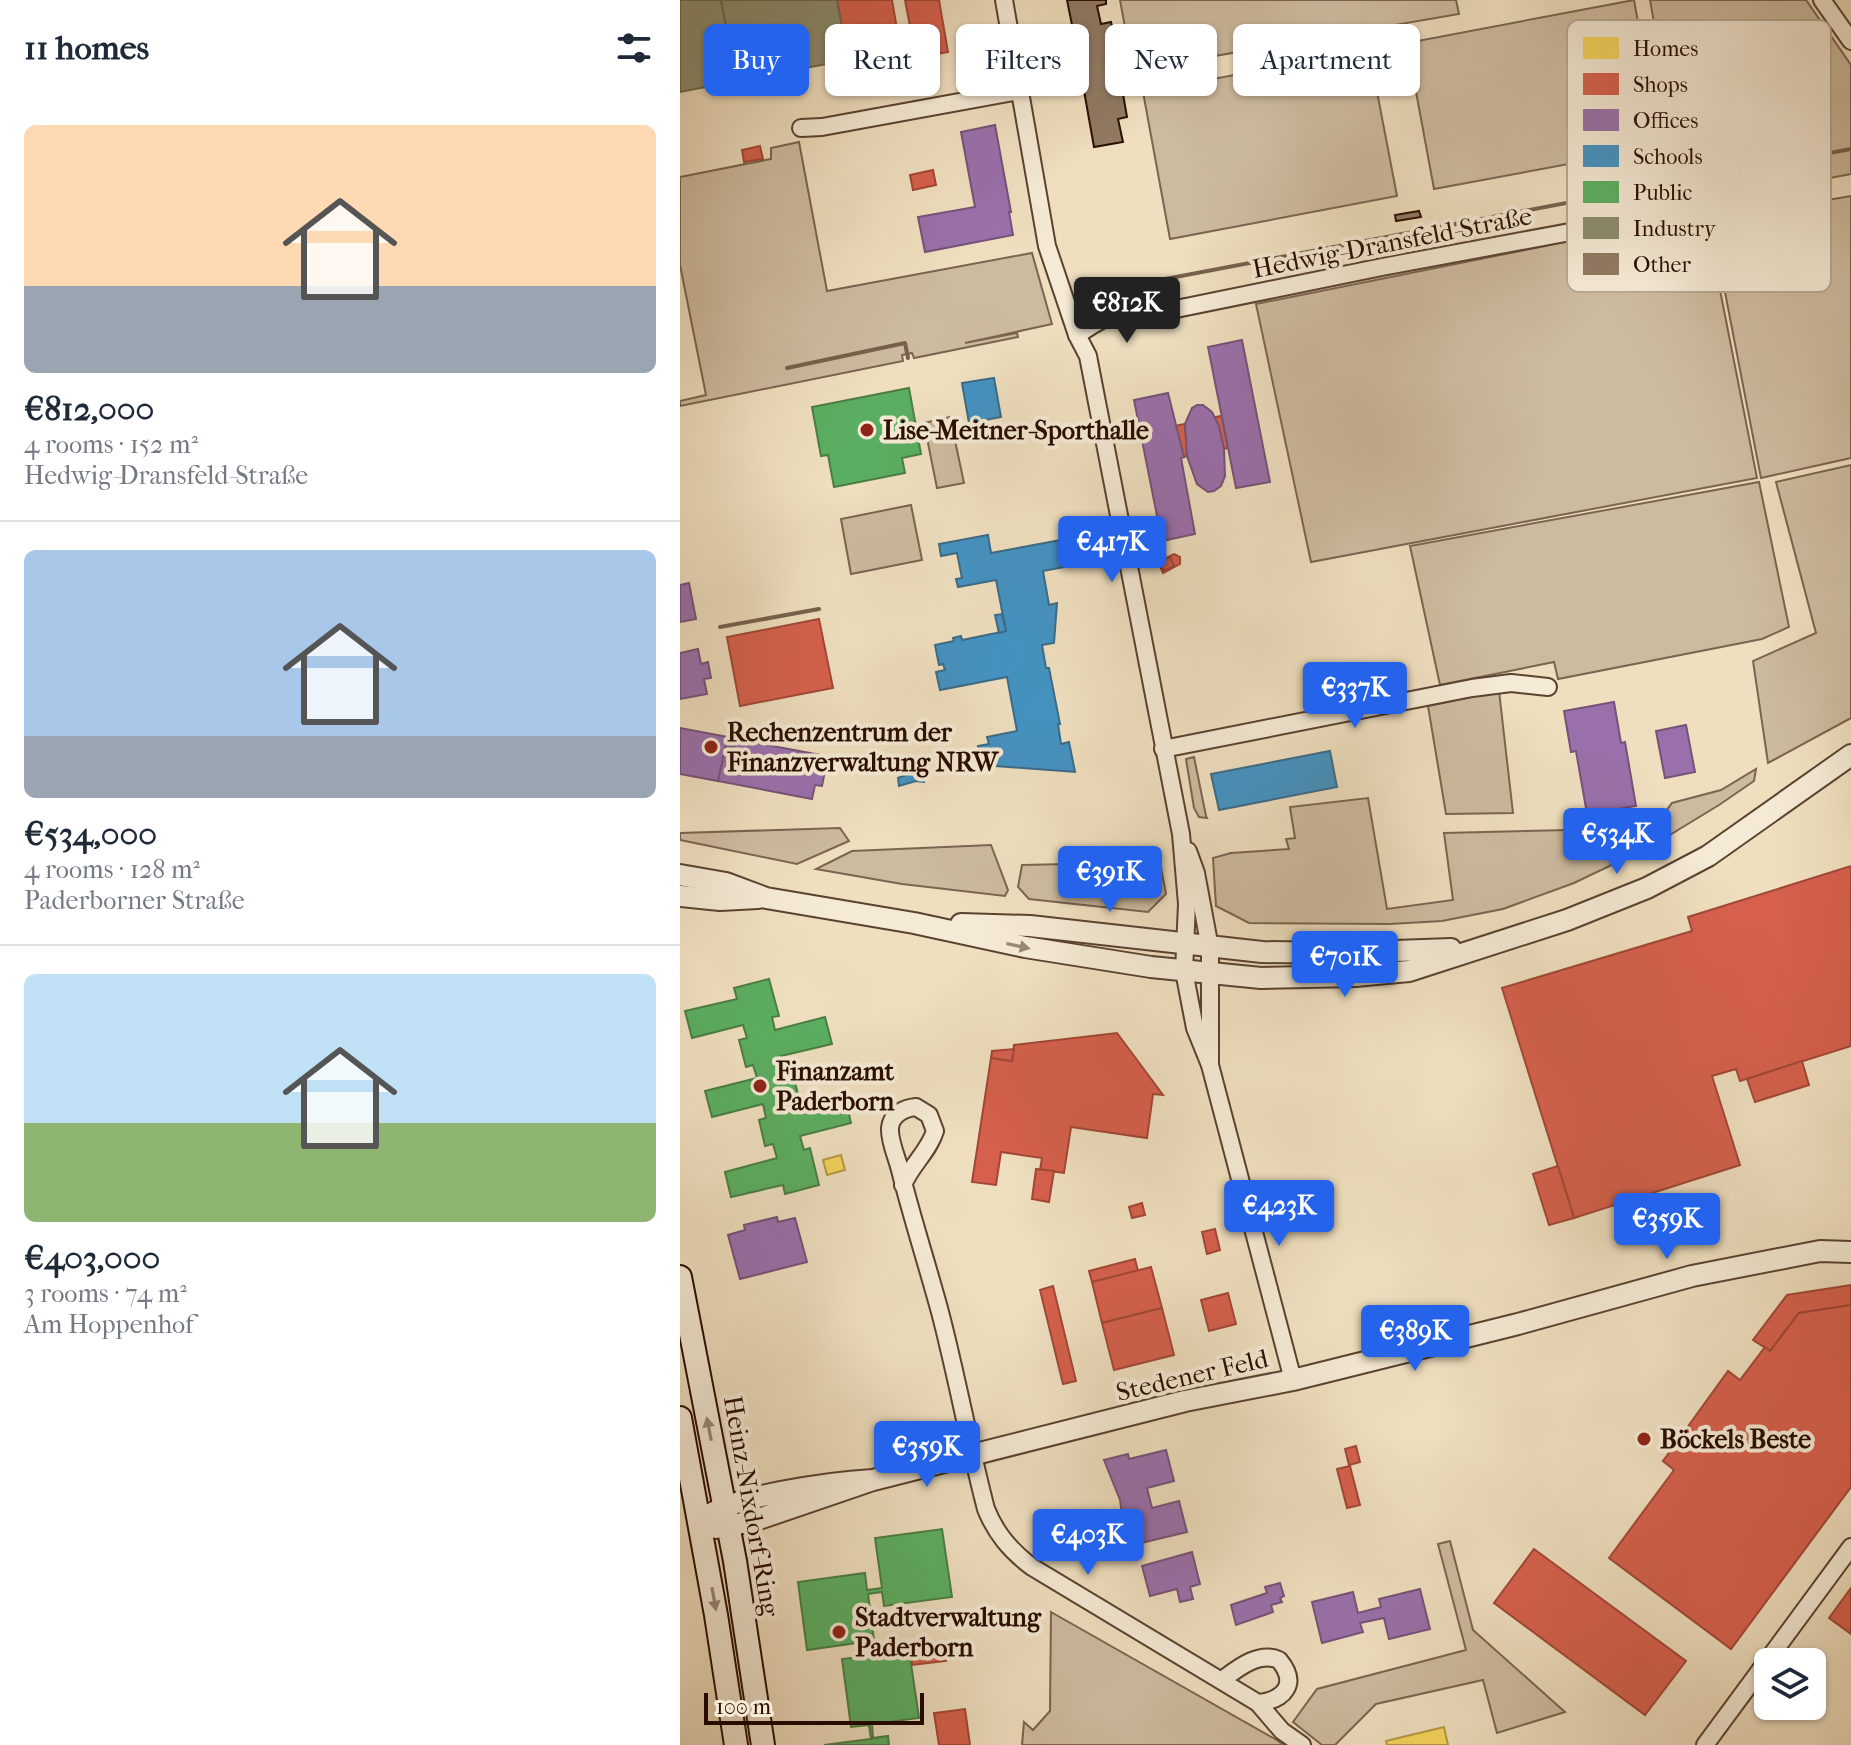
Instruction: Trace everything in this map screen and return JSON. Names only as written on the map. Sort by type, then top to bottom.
[{"type":"main road","name":"Heinz-Nixdorf-Ring","points":[[680,1277],[726,1516],[763,1745]]},
{"type":"main road","name":"Heinz-Nixdorf-Ring","points":[[680,1418],[736,1745]]},
{"type":"street","points":[[1004,0],[1008,24]]},
{"type":"street","points":[[1822,0],[1851,41]]},
{"type":"street","points":[[801,128],[822,127],[992,96]]},
{"type":"street","points":[[1020,96],[1047,246],[1084,331],[1181,834]]},
{"type":"street","name":"Hedwig-Dransfeld-Straße","points":[[1084,331],[1122,326],[1132,318],[1567,233]]},
{"type":"street","points":[[1163,749],[1472,688],[1511,683],[1548,687]]},
{"type":"street","points":[[680,875],[726,883],[766,898],[914,923],[1025,947],[1184,971],[1261,978],[1355,976],[1409,971],[1567,920],[1681,872],[1734,839],[1851,755]]},
{"type":"street","name":"Stedener Feld","points":[[700,1523],[708,1514],[726,1516],[830,1483],[873,1480],[1185,1401],[1293,1380],[1210,1065],[1195,1028],[1184,971],[1187,904],[1181,834]]},
{"type":"street","name":"Stedener Feld","points":[[1181,834],[1196,873],[1210,948],[1210,1065]]},
{"type":"street","points":[[680,896],[720,900],[766,898]]},
{"type":"street","points":[[914,923],[1030,926],[1210,948],[1315,953],[1471,949]]},
{"type":"street","points":[[903,1185],[939,1310],[991,1521],[1011,1549],[1049,1578],[1258,1703],[1282,1731],[1302,1745]]},
{"type":"street","points":[[1293,1380],[1518,1324],[1692,1276],[1820,1251],[1851,1239]]},
{"type":"street","points":[[1820,1251],[1851,1252]]},
{"type":"street","points":[[1705,1745],[1851,1547]]},
{"type":"street","points":[[1222,1680],[1257,1659],[1269,1657],[1279,1660],[1287,1672],[1287,1688],[1273,1700],[1258,1703]]},
{"type":"shaded area","points":[[1120,0],[1456,0],[1459,14],[1401,24],[1233,24],[1233,53],[1217,56],[1217,24],[1124,24]]},
{"type":"shaded area","points":[[1634,0],[1638,20],[1567,20],[1567,164],[1434,189],[1417,96],[1420,96],[1420,41]]},
{"type":"shaded area","points":[[1650,0],[1806,0],[1820,20],[1654,20]]},
{"type":"shaded area","points":[[1831,36],[1851,65],[1851,174],[1831,178]]},
{"type":"shaded area","points":[[1233,75],[1233,96],[1378,96],[1397,196],[1170,239],[1144,96],[1217,96],[1217,78]]},
{"type":"shaded area","points":[[799,142],[827,291],[1032,253],[1052,324],[965,343],[1017,333],[1018,337],[914,358],[912,353],[902,355],[903,361],[680,406],[680,401],[706,395],[680,265],[680,177],[771,159],[771,148]]},
{"type":"shaded area","points":[[1851,196],[1851,458],[1761,478],[1725,292],[1831,292],[1831,199]]},
{"type":"shaded area","points":[[1567,242],[1567,292],[1720,292],[1757,478],[1311,562],[1256,304]]},
{"type":"shaded area","points":[[950,417],[964,483],[937,488],[924,423]]},
{"type":"shaded area","points":[[1851,465],[1851,718],[1768,763],[1753,661],[1816,633],[1776,482]]},
{"type":"shaded area","points":[[1759,482],[1789,627],[1762,639],[1558,679],[1554,662],[1440,685],[1410,546]]},
{"type":"shaded area","points":[[911,505],[922,560],[851,574],[841,519]]},
{"type":"shaded area","points":[[1499,691],[1513,813],[1446,814],[1428,706]]},
{"type":"shaded area","points":[[1194,757],[1207,818],[1199,817],[1194,808],[1186,759]]},
{"type":"shaded area","points":[[1756,769],[1754,781],[1719,805],[1655,844],[1644,841],[1672,803],[1721,790]]},
{"type":"shaded area","points":[[1368,798],[1387,909],[1453,900],[1444,833],[1612,829],[1622,856],[1618,862],[1574,883],[1503,909],[1442,921],[1390,924],[1249,923],[1216,906],[1213,858],[1231,853],[1289,849],[1286,839],[1295,838],[1290,807]]},
{"type":"shaded area","points":[[840,828],[849,841],[797,864],[680,840],[680,833]]},
{"type":"shaded area","points":[[991,845],[1008,890],[1005,896],[902,884],[816,869],[852,851]]},
{"type":"shaded area","points":[[1160,862],[1166,894],[1148,912],[1029,899],[1018,887],[1022,865]]},
{"type":"shaded area","points":[[1450,1541],[1473,1630],[1565,1712],[1497,1733],[1483,1680],[1376,1704],[1335,1745],[1322,1745],[1293,1722],[1317,1689],[1466,1650],[1438,1544]]},
{"type":"shaded area","points":[[1051,1612],[1284,1745],[1022,1745],[1024,1722],[1033,1730],[1050,1711]]},
{"type":"building: Homes","points":[[841,1155],[845,1170],[827,1175],[823,1160]]},
{"type":"building: Homes","points":[[1444,1727],[1448,1745],[1387,1745],[1386,1741]]},
{"type":"building: Shops","points":[[837,0],[892,0],[896,24],[841,24]]},
{"type":"building: Shops","points":[[905,0],[939,0],[948,52],[940,54],[940,24],[910,24]]},
{"type":"building: Shops","points":[[760,146],[763,159],[744,162],[742,150]]},
{"type":"building: Shops","points":[[933,170],[936,185],[913,190],[910,175]]},
{"type":"building: Shops","points":[[1222,416],[1228,448],[1224,449],[1215,417]]},
{"type":"building: Shops","points":[[1185,424],[1187,456],[1184,457],[1174,426]]},
{"type":"building: Shops","points":[[1174,554],[1180,557],[1180,564],[1163,573],[1158,562]]},
{"type":"building: Shops","points":[[1170,557],[1174,566],[1164,571],[1159,562]]},
{"type":"building: Shops","points":[[819,619],[833,688],[740,706],[727,637]]},
{"type":"building: Shops","points":[[1851,866],[1851,1046],[1740,1081],[1736,1069],[1712,1076],[1740,1165],[1574,1218],[1502,988],[1692,931],[1688,917]]},
{"type":"building: Shops","points":[[1117,1033],[1163,1095],[1153,1094],[1147,1138],[1071,1127],[1064,1173],[1040,1170],[1042,1158],[1001,1152],[996,1185],[972,1182],[991,1058],[1012,1061],[1014,1045]]},
{"type":"building: Shops","points":[[1014,1049],[1012,1061],[991,1058],[992,1051]]},
{"type":"building: Shops","points":[[1802,1061],[1809,1085],[1755,1102],[1747,1079]]},
{"type":"building: Shops","points":[[1558,1166],[1574,1218],[1549,1225],[1533,1174]]},
{"type":"building: Shops","points":[[1036,1169],[1054,1171],[1049,1202],[1032,1199]]},
{"type":"building: Shops","points":[[1142,1203],[1145,1215],[1132,1218],[1129,1207]]},
{"type":"building: Shops","points":[[1215,1229],[1220,1250],[1207,1254],[1202,1232]]},
{"type":"building: Shops","points":[[1135,1259],[1138,1271],[1092,1282],[1089,1271]]},
{"type":"building: Shops","points":[[1151,1267],[1162,1308],[1102,1323],[1092,1282]]},
{"type":"building: Shops","points":[[1851,1285],[1851,1305],[1799,1313],[1770,1351],[1753,1340],[1787,1295]]},
{"type":"building: Shops","points":[[1053,1286],[1076,1381],[1063,1384],[1040,1290]]},
{"type":"building: Shops","points":[[1228,1293],[1236,1324],[1209,1331],[1201,1300]]},
{"type":"building: Shops","points":[[1851,1305],[1851,1487],[1731,1649],[1609,1558],[1674,1470],[1663,1461],[1728,1371],[1740,1380],[1765,1347],[1770,1351],[1799,1313]]},
{"type":"building: Shops","points":[[1162,1308],[1174,1355],[1114,1370],[1102,1323]]},
{"type":"building: Shops","points":[[1356,1446],[1360,1462],[1349,1465],[1345,1449]]},
{"type":"building: Shops","points":[[1350,1466],[1360,1505],[1347,1508],[1337,1469]]},
{"type":"building: Shops","points":[[1534,1549],[1686,1661],[1645,1715],[1494,1603]]},
{"type":"building: Shops","points":[[1851,1588],[1851,1634],[1829,1618]]},
{"type":"building: Shops","points":[[944,1649],[946,1661],[912,1665],[911,1653]]},
{"type":"building: Shops","points":[[965,1709],[970,1745],[939,1745],[934,1713]]},
{"type":"building: Offices","points":[[995,125],[1013,235],[925,252],[918,217],[975,207],[961,132]]},
{"type":"building: Offices","points":[[1242,340],[1270,482],[1236,488],[1208,347]]},
{"type":"building: Offices","points":[[1168,393],[1184,457],[1181,458],[1195,534],[1162,541],[1134,400]]},
{"type":"building: Offices","points":[[1203,405],[1212,412],[1224,449],[1225,476],[1221,486],[1208,492],[1197,484],[1187,456],[1185,424],[1192,408]]},
{"type":"building: Offices","points":[[689,583],[696,619],[680,622],[680,585]]},
{"type":"building: Offices","points":[[698,649],[701,664],[708,662],[711,678],[704,679],[707,694],[680,699],[680,653]]},
{"type":"building: Offices","points":[[1614,702],[1621,743],[1625,742],[1636,806],[1587,814],[1576,751],[1571,752],[1564,711]]},
{"type":"building: Offices","points":[[1686,725],[1695,772],[1665,778],[1656,731]]},
{"type":"building: Offices","points":[[680,728],[728,737],[718,781],[680,774]]},
{"type":"building: Offices","points":[[736,739],[821,755],[818,769],[825,771],[822,786],[815,785],[812,799],[718,781],[726,745],[734,747]]},
{"type":"building: Offices","points":[[777,1217],[778,1222],[795,1218],[807,1262],[740,1279],[728,1235],[745,1230],[744,1225]]},
{"type":"building: Offices","points":[[1166,1450],[1174,1481],[1147,1488],[1152,1508],[1179,1501],[1187,1532],[1137,1544],[1135,1535],[1125,1537],[1120,1500],[1104,1460],[1128,1454],[1129,1459]]},
{"type":"building: Offices","points":[[1192,1552],[1200,1584],[1190,1587],[1193,1599],[1180,1602],[1177,1589],[1150,1596],[1142,1566]]},
{"type":"building: Offices","points":[[1280,1583],[1284,1596],[1280,1598],[1282,1602],[1271,1605],[1273,1612],[1236,1625],[1231,1605],[1267,1593],[1265,1587]]},
{"type":"building: Offices","points":[[1420,1589],[1430,1629],[1389,1639],[1384,1618],[1360,1623],[1363,1632],[1322,1643],[1312,1602],[1353,1592],[1358,1613],[1381,1607],[1379,1599]]},
{"type":"building: Schools","points":[[994,378],[1001,417],[969,423],[962,383]]},
{"type":"building: Schools","points":[[988,535],[991,553],[1061,540],[1064,558],[1068,557],[1070,566],[1043,571],[1049,605],[1057,603],[1054,643],[1042,645],[1060,724],[1061,744],[1069,742],[1075,772],[982,765],[978,746],[989,744],[987,737],[1017,731],[1007,677],[940,690],[936,672],[945,670],[943,664],[939,665],[935,645],[954,641],[953,638],[961,636],[962,640],[1006,631],[996,580],[958,587],[956,579],[962,578],[957,553],[941,556],[939,544]]},
{"type":"building: Schools","points":[[1002,614],[1006,631],[999,633],[995,615]]},
{"type":"building: Schools","points":[[1330,751],[1337,787],[1219,810],[1211,774]]},
{"type":"building: Schools","points":[[896,755],[912,759],[912,772],[925,773],[924,782],[899,786],[898,778],[906,773],[887,771],[888,757],[896,758]]},
{"type":"building: Public","name":"Lise-Meitner-Sporthalle","points":[[909,388],[921,454],[902,458],[905,473],[834,487],[828,455],[821,456],[812,407]]},
{"type":"building: Public","name":"Finanzamt Paderborn","points":[[769,979],[779,1016],[772,1017],[775,1030],[825,1017],[832,1044],[781,1056],[785,1070],[791,1068],[798,1094],[791,1096],[794,1110],[845,1097],[851,1123],[800,1136],[804,1150],[810,1148],[819,1185],[785,1194],[783,1185],[731,1197],[725,1172],[777,1158],[773,1144],[765,1146],[759,1120],[766,1118],[763,1104],[712,1117],[705,1091],[757,1078],[753,1065],[746,1067],[739,1040],[747,1038],[743,1025],[692,1038],[685,1011],[737,999],[734,988]]},
{"type":"building: Public","name":"Stadtverwaltung Paderborn","points":[[942,1529],[952,1597],[884,1606],[882,1592],[868,1594],[874,1640],[860,1642],[862,1656],[909,1650],[919,1718],[872,1724],[873,1738],[888,1736],[889,1745],[824,1745],[871,1739],[869,1725],[851,1727],[842,1659],[859,1657],[857,1643],[807,1650],[798,1582],[865,1573],[867,1590],[882,1588],[875,1538]]},
{"type":"building: Industry","points":[[680,0],[721,0],[726,24],[704,24],[704,87],[680,92]]},
{"type":"building: Industry","points":[[721,0],[837,0],[841,24],[825,24],[825,64],[809,67],[809,24],[726,24]]},
{"type":"building: Other","points":[[1067,0],[1106,0],[1106,4],[1097,6],[1101,24],[1111,22],[1111,24],[1105,24],[1105,96],[1123,96],[1127,117],[1118,119],[1123,142],[1094,147],[1085,96],[1089,96],[1089,24],[1072,24]]},
{"type":"building: Other","points":[[1419,211],[1421,217],[1396,221],[1395,215]]},
{"type":"waterway","points":[[1831,153],[1851,149]]},
{"type":"waterway","points":[[1086,294],[1567,203]]},
{"type":"waterway","points":[[787,368],[905,343],[908,358]]},
{"type":"waterway","points":[[720,627],[819,609]]},
{"type":"place","name":"Lise-Meitner-Sporthalle","points":[[867,430]]},
{"type":"place","name":"Rechenzentrum der Finanzverwaltung NRW","points":[[711,747]]},
{"type":"place","name":"Finanzamt Paderborn","points":[[760,1086]]},
{"type":"place","name":"Böckels Beste","points":[[1644,1439]]},
{"type":"place","name":"Stadtverwaltung Paderborn","points":[[839,1632]]}]
